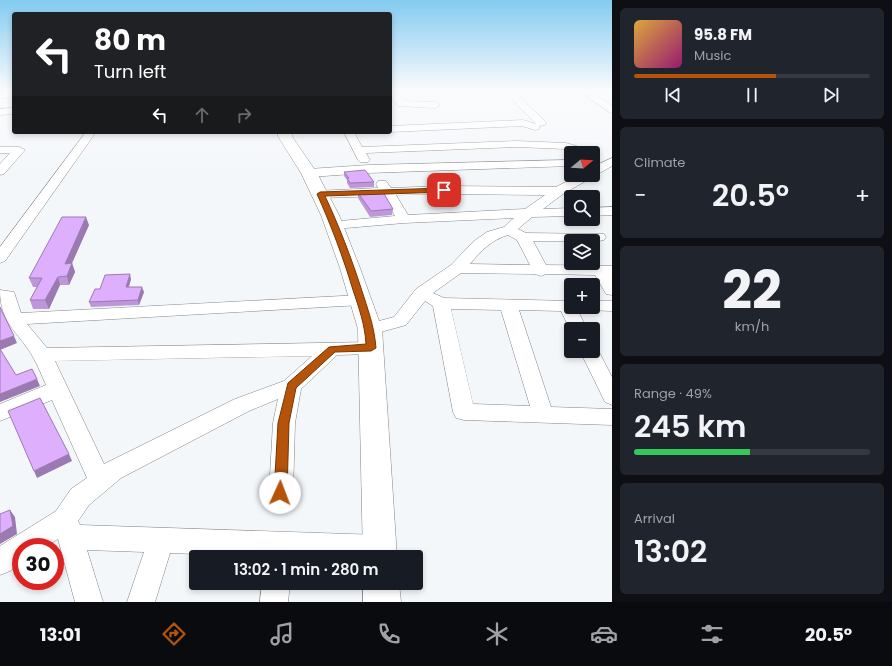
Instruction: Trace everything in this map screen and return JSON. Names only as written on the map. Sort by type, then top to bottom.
[{"type":"street","points":[[392,129],[523,123],[538,125],[532,118]]},
{"type":"street","points":[[0,258],[90,134]]},
{"type":"street","points":[[285,134],[309,173],[334,225],[361,300],[370,338],[379,550]]},
{"type":"street","points":[[350,134],[368,169],[387,191],[404,218]]},
{"type":"street","points":[[359,150],[517,144],[566,146]]},
{"type":"street","points":[[0,150],[19,150],[0,170]]},
{"type":"street","points":[[600,156],[612,160]]},
{"type":"street","points":[[600,167],[612,160]]},
{"type":"street","points":[[309,173],[368,169],[564,163]]},
{"type":"street","points":[[42,355],[332,349],[370,338],[400,321],[422,293],[457,268],[479,244],[492,235],[508,230],[558,191],[574,182]]},
{"type":"street","points":[[320,194],[387,191],[558,191]]},
{"type":"street","points":[[334,225],[404,218],[564,212]]},
{"type":"street","points":[[600,212],[612,212]]},
{"type":"street","points":[[508,230],[523,237],[564,238]]},
{"type":"street","points":[[523,237],[541,271]]},
{"type":"street","points":[[457,268],[541,271],[606,271],[612,290]]},
{"type":"street","points":[[422,293],[441,303],[509,306],[564,306]]},
{"type":"street","points":[[0,295],[8,296],[14,318],[42,355],[100,481]]},
{"type":"street","points":[[14,318],[361,300]]},
{"type":"street","points":[[441,303],[464,412],[612,417]]},
{"type":"street","points":[[509,306],[544,414]]},
{"type":"street","points":[[600,306],[612,306]]},
{"type":"street","points":[[89,602],[68,528],[80,497],[113,471],[242,405],[291,386],[332,349]]},
{"type":"street","points":[[592,358],[612,397]]},
{"type":"street","points":[[280,493],[284,423],[291,386]]},
{"type":"street","points":[[0,412],[57,389]]},
{"type":"street","points":[[45,538],[68,528],[161,540],[278,550]]},
{"type":"street","points":[[141,602],[161,540]]},
{"type":"street","points":[[0,562],[12,554]]},
{"type":"street","points":[[274,602],[275,590]]},
{"type":"street","points":[[381,590],[382,602]]},
{"type":"building","points":[[365,170],[374,182],[350,183],[347,178],[349,178],[344,172]]},
{"type":"building","points":[[383,192],[393,209],[371,211],[358,193]]},
{"type":"building","points":[[62,217],[86,217],[65,264],[72,263],[67,276],[58,277],[45,300],[30,300],[42,278],[29,278]]},
{"type":"building","points":[[130,274],[126,287],[142,287],[138,300],[89,302],[95,289],[100,289],[105,275]]},
{"type":"building","points":[[0,307],[14,336],[0,341]]},
{"type":"building","points":[[0,349],[16,375],[32,369],[37,379],[0,394]]},
{"type":"building","points":[[40,398],[69,454],[34,471],[8,411]]},
{"type":"building","points":[[10,510],[13,526],[0,534],[0,514]]},
{"type":"route","points":[[280,493],[284,423],[291,386],[332,349],[371,348],[370,328],[350,268],[330,215],[320,194],[444,190]]}]
